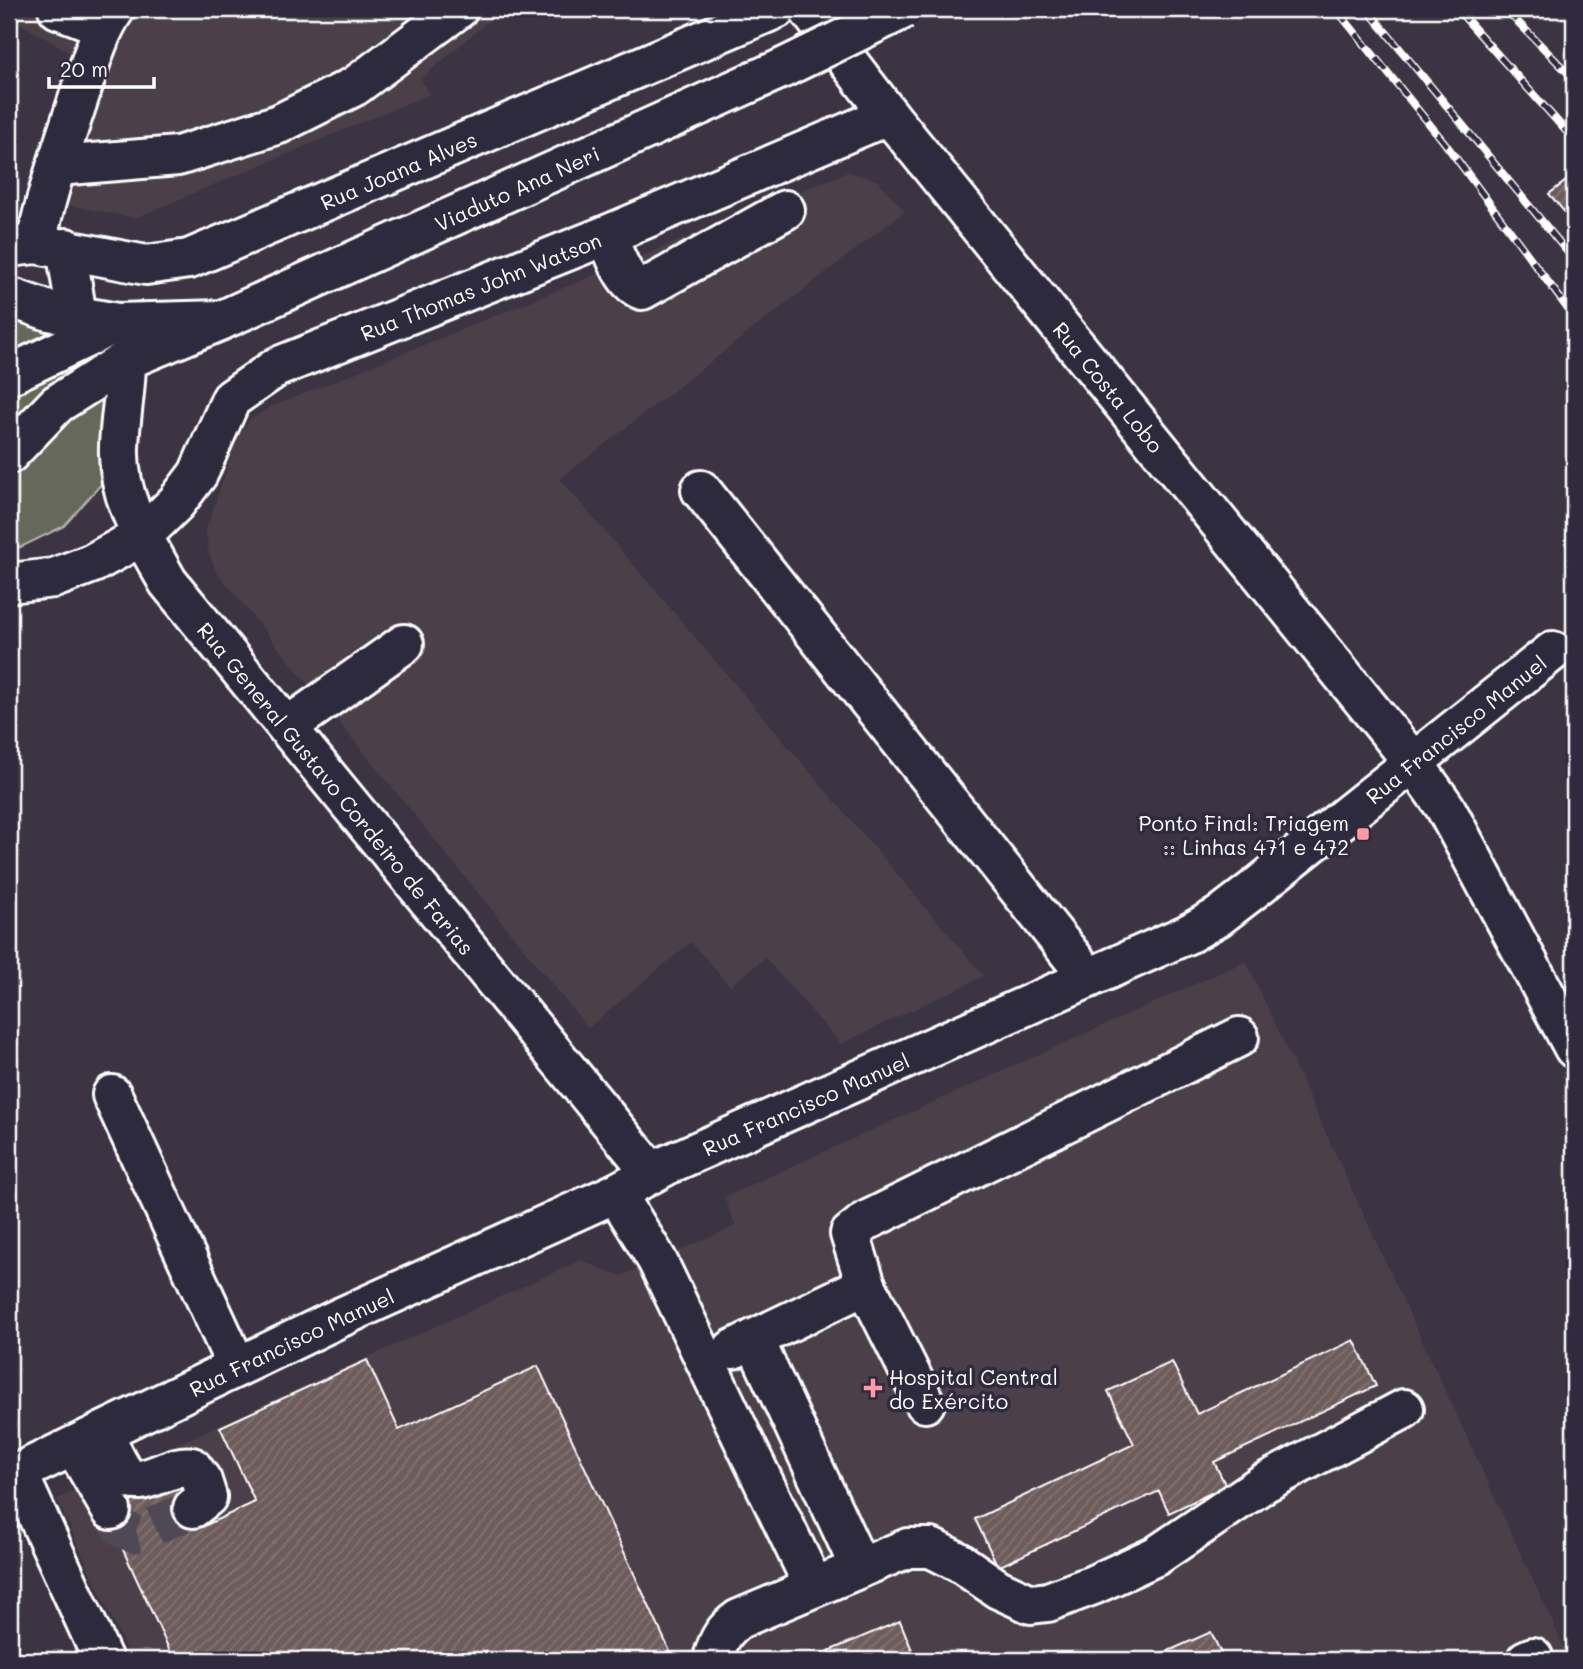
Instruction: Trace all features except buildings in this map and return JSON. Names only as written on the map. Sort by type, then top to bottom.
[{"type":"street","points":[[58,9],[109,18],[43,207],[37,247],[77,316]]},
{"type":"street","points":[[57,166],[178,156],[279,124],[355,86],[458,9]]},
{"type":"street","name":"Rua Joana Alves","points":[[37,247],[146,265],[189,259],[776,9]]},
{"type":"street","name":"Rua Costa Lobo","points":[[808,9],[889,115],[1413,762],[1445,807],[1574,1048]]},
{"type":"street","name":"Viaduto Ana Neri","points":[[9,454],[57,404],[126,360],[222,320],[783,68],[904,9]]},
{"type":"street","name":"Rua Thomas John Watson","points":[[9,583],[54,578],[93,563],[142,536],[176,503],[198,474],[231,399],[277,367],[607,235],[889,115]]},
{"type":"street","points":[[607,235],[616,259],[634,287],[642,290],[785,210]]},
{"type":"street","points":[[9,296],[49,311],[117,323],[222,320]]},
{"type":"street","points":[[9,374],[117,323]]},
{"type":"street","name":"Rua General Gustavo Cordeiro de Farias","points":[[126,360],[126,388],[118,448],[122,493],[168,582],[652,1173]]},
{"type":"street","points":[[701,489],[1089,978]]},
{"type":"street","points":[[287,727],[404,644]]},
{"type":"street","name":"Rua Francisco Manuel","points":[[13,1475],[339,1318],[615,1194],[652,1173],[1188,934],[1218,916],[1553,651]]},
{"type":"street","points":[[925,1403],[866,1285],[850,1234],[866,1221],[1238,1037]]},
{"type":"street","points":[[112,1095],[237,1367]]},
{"type":"street","points":[[615,1194],[657,1260],[814,1587]]},
{"type":"street","points":[[706,1362],[866,1285]]},
{"type":"street","points":[[754,1339],[860,1568]]},
{"type":"street","points":[[717,1660],[714,1655],[726,1628],[739,1619],[908,1548],[931,1548],[959,1562],[1013,1597],[1031,1604],[1048,1602],[1156,1556],[1264,1483],[1404,1409]]},
{"type":"street","points":[[88,1439],[121,1466],[128,1477],[135,1480],[144,1480],[179,1465],[192,1466],[202,1481],[207,1497],[192,1508]]},
{"type":"street","points":[[88,1439],[111,1510]]},
{"type":"street","points":[[13,1475],[103,1660]]},
{"type":"street","points":[[1526,1660],[1533,1657],[1534,1660]]},
{"type":"shaded area","points":[[9,9],[502,9],[421,79],[429,94],[135,218],[27,197],[74,55],[9,17]]},
{"type":"shaded area","points":[[848,172],[876,180],[905,211],[560,479],[984,976],[841,1044],[765,958],[730,986],[691,942],[588,1028],[216,571],[208,551],[206,529],[238,437],[250,419],[271,407]]},
{"type":"shaded area","name":"Hospital Central do Exército","points":[[1246,961],[1570,1660],[131,1660],[57,1499],[581,1260],[620,1276],[736,1226],[724,1197]]},
{"type":"green space","points":[[9,286],[89,334],[112,373],[103,482],[64,526],[21,547],[9,548]]},
{"type":"tunnel","points":[[111,1510],[121,1528],[134,1534],[193,1508]]},
{"type":"railway","points":[[1336,9],[1444,142],[1574,317]]},
{"type":"railway","points":[[1367,9],[1574,260]]},
{"type":"railway","points":[[1457,9],[1574,140]]},
{"type":"railway","points":[[1505,9],[1574,79]]},
{"type":"place","name":"Ponto Final: Triagem :: Linhas 471 e 472","points":[[1363,834]]},
{"type":"place","name":"Hospital Central do Exército","points":[[873,1388]]}]
